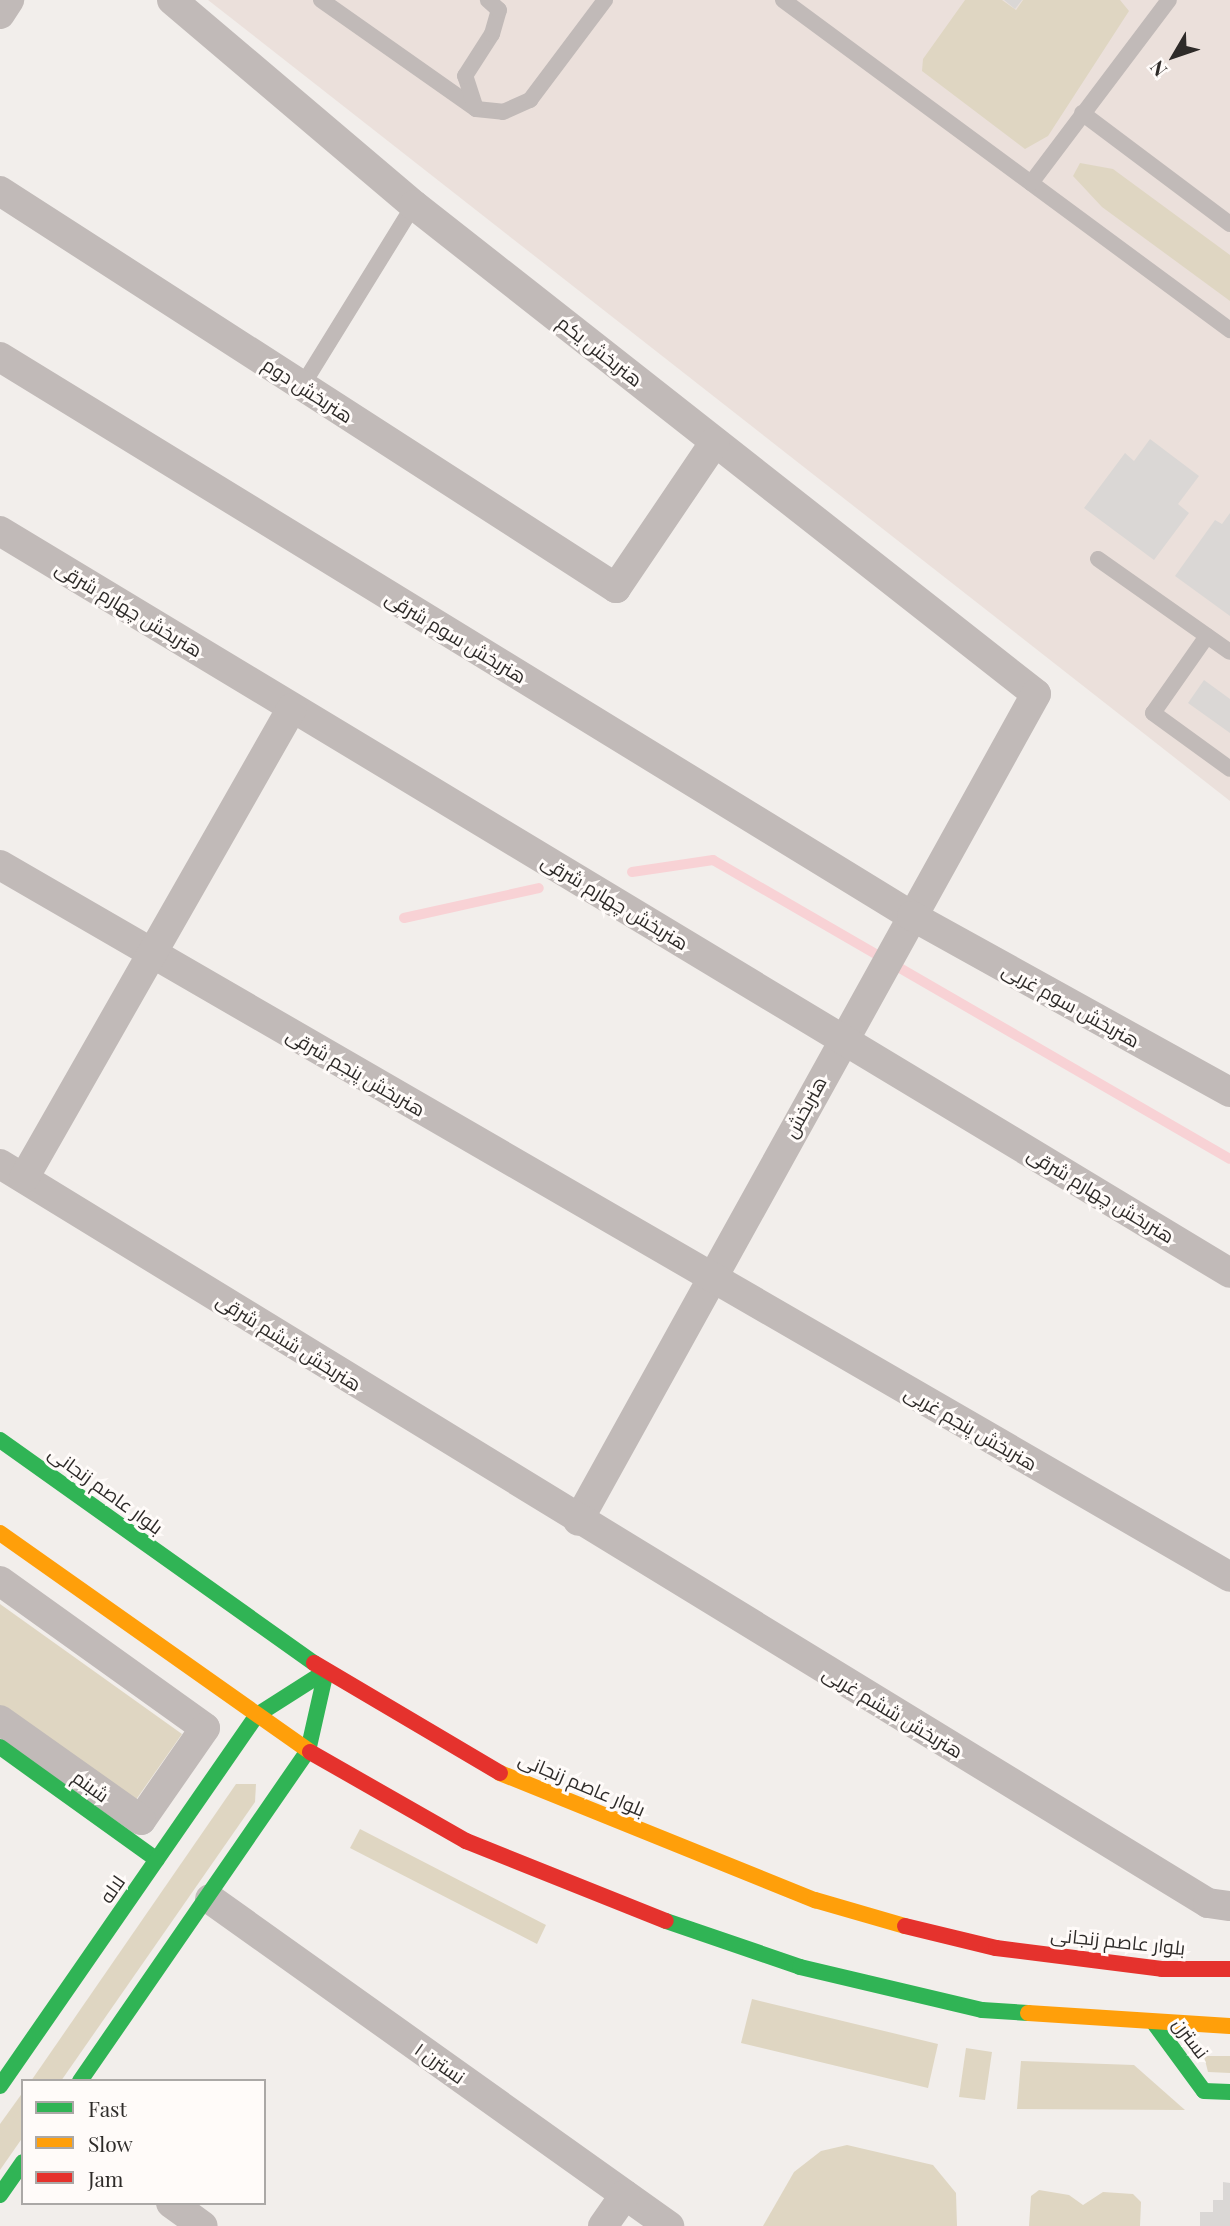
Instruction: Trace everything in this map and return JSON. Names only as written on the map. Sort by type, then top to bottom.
[{"type":"main road","name":"بلوار عاصم زنجانی","points":[[0,1440],[326,1671],[500,1773],[815,1900],[996,1948],[1162,1969],[1230,1969]]},
{"type":"main road","points":[[0,1533],[309,1751],[466,1841],[634,1910],[800,1967],[982,2010],[1230,2026]]},
{"type":"main road","points":[[257,1715],[326,1671]]},
{"type":"main road","points":[[81,2079],[210,1899],[309,1751],[326,1671]]},
{"type":"main road","name":"لاله","points":[[1,2084],[257,1715]]},
{"type":"main road","name":"شبنم","points":[[0,1747],[158,1860]]},
{"type":"main road","name":"نسترن","points":[[1154,2023],[1204,2091],[1230,2092]]},
{"type":"main road","points":[[0,2195],[21,2165]]},
{"type":"street","points":[[0,14],[9,0]]},
{"type":"street","name":"هنربخش یکم","points":[[172,0],[414,205],[1036,694]]},
{"type":"street","name":"هنربخش دوم","points":[[0,191],[616,588],[715,442]]},
{"type":"street","name":"هنربخش سوم شرقی","points":[[0,357],[912,916]]},
{"type":"street","name":"هنربخش چهارم شرقی","points":[[0,531],[1230,1273]]},
{"type":"street","name":"هنربخش","points":[[578,1521],[1036,694]]},
{"type":"street","points":[[12,1171],[152,953],[292,708]]},
{"type":"street","name":"هنربخش پنجم شرقی","points":[[0,865],[712,1278]]},
{"type":"street","name":"هنربخش سوم غربی","points":[[912,916],[1230,1092]]},
{"type":"street","name":"هنربخش ششم شرقی","points":[[12,1171],[578,1521]]},
{"type":"street","name":"هنربخش پنجم غربی","points":[[712,1278],[1230,1577]]},
{"type":"street","name":"هنربخش ششم غربی","points":[[578,1521],[1219,1905]]},
{"type":"street","points":[[0,1581],[205,1728],[141,1821],[0,1720]]},
{"type":"street","name":"نسترن ۱","points":[[210,1899],[669,2226]]},
{"type":"street","points":[[603,2226],[625,2194]]},
{"type":"street","points":[[174,2205],[203,2226]]},
{"type":"lane","points":[[321,0],[476,109],[503,112],[530,100],[605,0]]},
{"type":"lane","points":[[476,109],[465,76],[492,34],[499,10],[488,0]]},
{"type":"lane","points":[[783,0],[1230,330]]},
{"type":"lane","points":[[1031,183],[1169,0]]},
{"type":"lane","points":[[1082,113],[1230,224]]},
{"type":"lane","points":[[302,386],[414,205]]},
{"type":"lane","points":[[1098,559],[1230,652]]},
{"type":"lane","points":[[1207,636],[1153,713],[1230,769]]},
{"type":"shaded area","points":[[208,0],[1230,0],[1230,801]]},
{"type":"shaded area","points":[[965,0],[1002,0],[1016,10],[1023,0],[1120,0],[1129,11],[1048,136],[1025,149],[922,71],[923,59]]},
{"type":"shaded area","points":[[1080,163],[1113,169],[1230,255],[1230,301],[1102,207],[1073,176]]},
{"type":"shaded area","points":[[0,1604],[182,1734],[133,1804],[0,1708]]},
{"type":"shaded area","points":[[236,1784],[256,1784],[255,1802],[62,2079],[32,2079]]},
{"type":"shaded area","points":[[360,1829],[546,1925],[537,1944],[350,1848]]},
{"type":"shaded area","points":[[752,1999],[938,2044],[928,2088],[741,2043]]},
{"type":"shaded area","points":[[966,2048],[992,2052],[985,2100],[959,2097]]},
{"type":"shaded area","points":[[1204,2056],[1230,2056],[1230,2073],[1208,2072]]},
{"type":"shaded area","points":[[1021,2061],[1134,2065],[1185,2110],[1017,2109]]},
{"type":"shaded area","points":[[21,2095],[21,2140],[0,2170],[0,2124]]},
{"type":"shaded area","points":[[847,2145],[933,2165],[956,2193],[957,2226],[763,2226],[794,2172],[821,2151]]},
{"type":"shaded area","points":[[1039,2190],[1069,2195],[1083,2205],[1103,2192],[1133,2194],[1141,2202],[1140,2226],[1029,2226],[1031,2196]]},
{"type":"building","points":[[1004,0],[1022,0],[1015,9]]},
{"type":"building","points":[[1150,439],[1199,476],[1178,504],[1189,513],[1154,560],[1084,508],[1125,453],[1134,461]]},
{"type":"building","points":[[1230,513],[1230,616],[1175,576],[1215,520],[1222,524]]},
{"type":"building","points":[[1204,680],[1230,699],[1230,733],[1188,703]]},
{"type":"building","points":[[1223,2182],[1230,2183],[1230,2226],[1200,2226],[1200,2212],[1213,2212],[1213,2200],[1223,2200]]},
{"type":"waterway","points":[[632,872],[713,860],[1230,1159]]},
{"type":"waterway","points":[[404,918],[539,888]]},
{"type":"traffic: fast","points":[[0,1440],[314,1663]]},
{"type":"traffic: fast","points":[[81,2079],[308,1751],[326,1671]]},
{"type":"traffic: fast","points":[[0,2086],[257,1715],[326,1671]]},
{"type":"traffic: fast","points":[[0,1747],[157,1860]]},
{"type":"traffic: fast","points":[[666,1921],[800,1967],[982,2010],[1028,2013]]},
{"type":"traffic: fast","points":[[1154,2023],[1204,2091],[1230,2092]]},
{"type":"traffic: fast","points":[[0,2195],[21,2165]]},
{"type":"traffic: slow","points":[[0,1533],[310,1752]]},
{"type":"traffic: slow","points":[[500,1773],[815,1900],[905,1926]]},
{"type":"traffic: slow","points":[[1028,2013],[1230,2026]]},
{"type":"traffic: jam","points":[[314,1663],[500,1773]]},
{"type":"traffic: jam","points":[[310,1752],[466,1841],[666,1921]]},
{"type":"traffic: jam","points":[[905,1926],[996,1948],[1162,1969],[1230,1969]]}]
